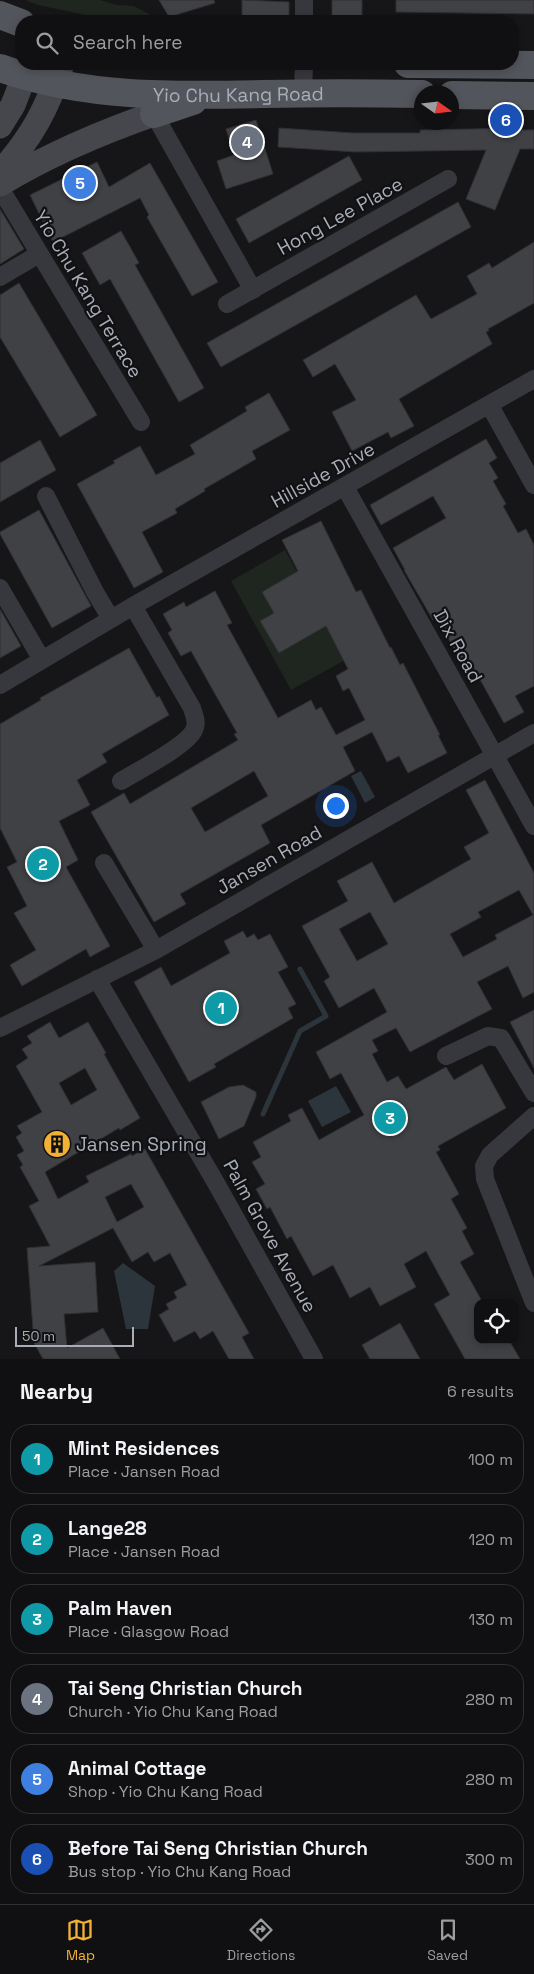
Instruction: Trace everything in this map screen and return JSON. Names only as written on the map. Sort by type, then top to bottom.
[{"type":"main road","points":[[0,15],[15,21]]},
{"type":"main road","points":[[519,65],[534,65]]},
{"type":"main road","points":[[0,126],[13,106],[18,70]]},
{"type":"main road","name":"Yio Chu Kang Road","points":[[18,70],[58,74],[113,92],[208,95],[303,93],[414,94]]},
{"type":"main road","points":[[0,173],[42,115],[58,74]]},
{"type":"main road","points":[[0,186],[57,152],[106,131],[208,95]]},
{"type":"main road","points":[[459,95],[534,96]]},
{"type":"street","points":[[304,0],[304,15]]},
{"type":"street","points":[[303,93],[304,70]]},
{"type":"street","points":[[154,114],[253,290]]},
{"type":"street","name":"Hong Lee Place","points":[[227,304],[448,179]]},
{"type":"street","name":"Yio Chu Kang Terrace","points":[[0,186],[141,422]]},
{"type":"street","points":[[0,277],[39,254]]},
{"type":"street","name":"Hillside Drive","points":[[0,684],[133,606],[490,406],[534,379]]},
{"type":"street","points":[[490,406],[534,485]]},
{"type":"street","name":"Dix Road","points":[[345,487],[534,826]]},
{"type":"street","points":[[46,496],[94,592],[111,619]]},
{"type":"street","points":[[0,588],[42,660]]},
{"type":"street","points":[[120,781],[186,741],[195,729],[192,708],[133,606]]},
{"type":"street","name":"Jansen Road","points":[[1,1023],[156,950],[534,733]]},
{"type":"street","points":[[104,863],[156,950]]},
{"type":"street","name":"Palm Grove Avenue","points":[[97,979],[211,1175],[314,1359]]},
{"type":"street","points":[[446,1056],[488,1036],[501,1038],[534,1093]]},
{"type":"street","points":[[534,1116],[490,1155],[484,1166],[485,1179],[534,1303]]},
{"type":"shaded area","points":[[25,0],[100,0],[117,5],[134,6],[150,15],[86,15],[38,5]]},
{"type":"shaded area","points":[[285,550],[345,660],[291,690],[231,581]]},
{"type":"shaded area","points":[[361,771],[375,797],[365,803],[351,776]]},
{"type":"shaded area","points":[[336,1086],[351,1112],[322,1127],[308,1101]]},
{"type":"shaded area","points":[[123,1263],[155,1286],[148,1329],[126,1329],[114,1271]]},
{"type":"building","points":[[159,0],[214,0],[215,3],[176,15],[168,15]]},
{"type":"building","points":[[242,0],[289,2],[289,15],[242,15]]},
{"type":"building","points":[[332,0],[362,0],[362,15],[332,15]]},
{"type":"building","points":[[396,0],[534,0],[534,14],[396,12]]},
{"type":"building","points":[[256,120],[273,174],[226,189],[217,161],[234,155],[226,129]]},
{"type":"building","points":[[279,128],[353,133],[420,133],[420,130],[522,128],[522,130],[534,130],[534,149],[520,149],[495,210],[466,199],[486,150],[356,152],[278,147]]},
{"type":"building","points":[[349,156],[362,180],[249,243],[236,219]]},
{"type":"building","points":[[97,162],[109,187],[150,163],[218,282],[192,296],[147,217],[149,215],[140,198],[53,242],[30,195]]},
{"type":"building","points":[[458,202],[471,227],[221,367],[207,343]]},
{"type":"building","points":[[0,209],[24,249],[0,264]]},
{"type":"building","points":[[121,231],[139,263],[135,265],[204,388],[179,402],[110,279],[100,285],[82,253]]},
{"type":"building","points":[[534,242],[534,303],[488,329],[489,331],[486,332],[492,344],[399,399],[414,426],[391,438],[388,432],[352,451],[332,412],[356,400],[335,364],[313,377],[303,360],[416,295],[431,319],[477,294],[467,276],[489,263],[492,268]]},
{"type":"building","points":[[19,283],[97,415],[60,437],[0,337],[0,295]]},
{"type":"building","points":[[269,393],[290,430],[252,451],[256,459],[204,489],[205,491],[175,509],[177,513],[142,532],[163,572],[134,588],[77,484],[115,463],[113,461],[140,446],[156,475],[195,454],[190,445],[247,411],[245,407]]},
{"type":"building","points":[[486,439],[497,458],[489,463],[498,478],[493,481],[506,504],[503,506],[518,533],[526,529],[534,545],[534,686],[515,696],[524,712],[504,723],[471,663],[464,667],[437,618],[433,620],[393,548],[446,518],[433,496],[381,525],[370,505]]},
{"type":"building","points":[[40,440],[56,470],[0,502],[0,463]]},
{"type":"building","points":[[39,510],[91,606],[52,628],[0,534],[0,532]]},
{"type":"building","points":[[321,521],[356,592],[361,590],[390,648],[400,665],[403,663],[440,735],[438,735],[447,753],[408,773],[399,756],[387,762],[372,732],[343,747],[355,771],[261,825],[270,843],[180,894],[186,904],[154,922],[91,812],[124,793],[130,804],[238,740],[234,734],[237,733],[191,651],[181,656],[168,633],[172,630],[163,614],[184,602],[186,607],[215,591],[232,623],[227,625],[278,718],[311,700],[316,710],[321,707],[336,735],[365,720],[349,688],[343,691],[336,676],[348,669],[326,626],[279,653],[260,621],[274,613],[262,592],[298,571],[282,540]],"holes":[[[254,771],[268,796],[205,832],[191,808]]]},
{"type":"building","points":[[0,609],[21,646],[0,658]]},
{"type":"building","points":[[129,648],[157,698],[159,696],[169,715],[102,754],[107,762],[77,780],[90,805],[59,821],[78,860],[66,867],[110,946],[90,957],[86,949],[22,986],[10,965],[36,950],[14,913],[27,906],[7,867],[17,862],[0,828],[0,724],[41,700],[40,698]]},
{"type":"building","points":[[485,780],[534,873],[534,992],[523,998],[508,966],[477,982],[492,1009],[410,1052],[396,1028],[372,1040],[378,1051],[372,1054],[387,1082],[398,1076],[406,1089],[446,1067],[454,1080],[482,1064],[506,1108],[438,1146],[440,1150],[436,1152],[459,1194],[451,1199],[467,1228],[462,1231],[474,1254],[460,1262],[481,1299],[474,1299],[474,1344],[511,1344],[520,1359],[465,1359],[434,1304],[450,1295],[426,1251],[404,1264],[416,1287],[380,1306],[370,1287],[350,1298],[333,1265],[313,1276],[291,1236],[287,1239],[270,1207],[267,1209],[256,1189],[265,1184],[252,1162],[261,1157],[253,1142],[291,1121],[288,1115],[302,1108],[319,1140],[364,1115],[341,1073],[330,1079],[316,1052],[387,1012],[374,988],[339,1008],[324,981],[330,977],[302,926],[348,901],[337,881],[372,862],[394,903],[471,859],[464,847],[489,833],[466,790]],"holes":[[[519,890],[533,915],[495,935],[497,939],[463,957],[450,934],[481,917],[478,912]],[[370,912],[388,944],[357,961],[339,929]]]},
{"type":"building","points":[[243,931],[247,938],[254,934],[258,940],[270,934],[288,967],[278,972],[296,1004],[288,1008],[293,1018],[214,1064],[216,1067],[189,1082],[134,982],[161,967],[171,986],[230,953],[224,941]]},
{"type":"building","points":[[534,1010],[534,1068],[510,1022]]},
{"type":"building","points":[[50,1022],[59,1038],[88,1022],[140,1118],[120,1130],[119,1128],[45,1172],[58,1199],[89,1182],[86,1176],[145,1149],[249,1333],[242,1337],[254,1359],[229,1359],[213,1331],[200,1339],[195,1331],[174,1342],[159,1315],[169,1309],[166,1304],[177,1298],[174,1292],[187,1285],[170,1253],[154,1262],[148,1252],[132,1262],[113,1228],[39,1266],[95,1262],[98,1312],[64,1314],[67,1348],[103,1328],[120,1359],[43,1359],[34,1343],[27,1248],[50,1246],[29,1206],[39,1201],[20,1167],[23,1165],[17,1155],[24,1151],[16,1137],[22,1133],[17,1126],[42,1112],[16,1066],[28,1058],[22,1049],[32,1043],[27,1036]],"holes":[[[85,1068],[97,1090],[71,1105],[59,1083]],[[131,1184],[144,1207],[117,1222],[105,1197]]]},
{"type":"building","points":[[243,1085],[256,1092],[256,1097],[244,1126],[219,1139],[201,1102],[229,1087]]},
{"type":"building","points":[[400,1323],[420,1359],[370,1359],[362,1345]]},
{"type":"waterway","points":[[263,1114],[300,1031],[326,1016],[300,969]]},
{"type":"place","name":"Before Tai Seng Christian Church","points":[[506,120]]},
{"type":"place","name":"Tai Seng Christian Church","points":[[247,142]]},
{"type":"place","name":"Animal Cottage","points":[[80,183]]},
{"type":"place","name":"Lange28","points":[[43,864]]},
{"type":"place","name":"Mint Residences","points":[[221,1008]]},
{"type":"place","name":"Palm Haven","points":[[390,1118]]},
{"type":"place","name":"Jansen Spring","points":[[57,1144]]}]
